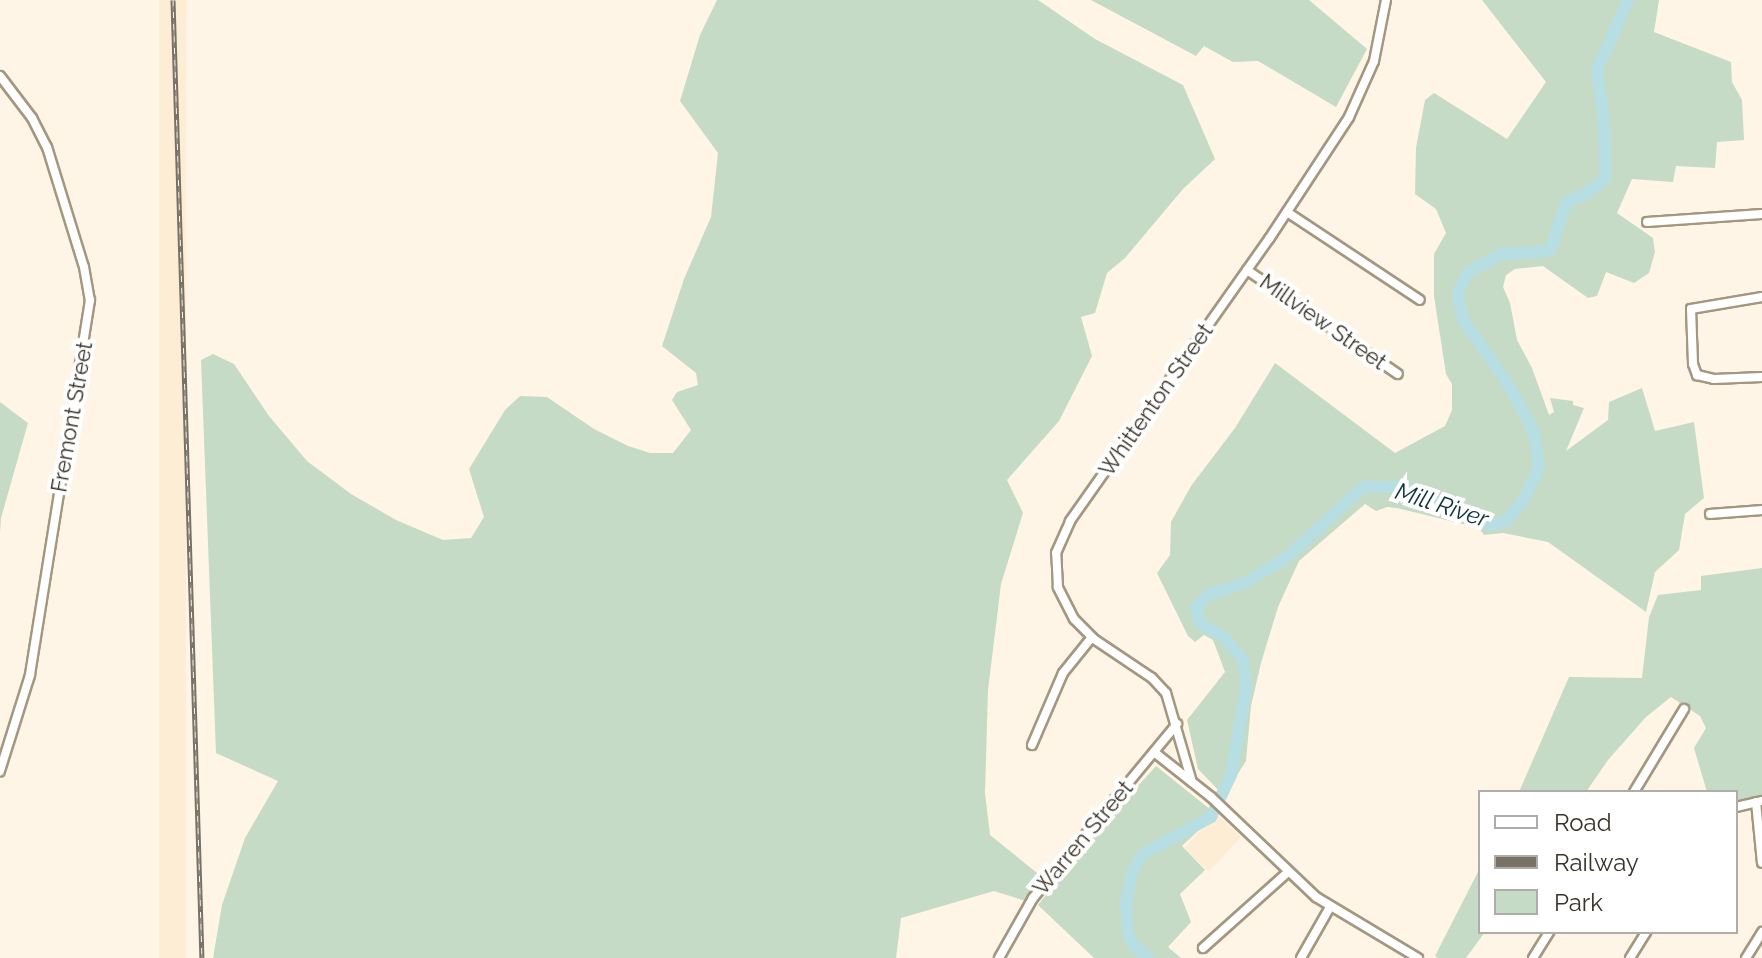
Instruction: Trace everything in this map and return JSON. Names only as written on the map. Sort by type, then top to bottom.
[{"type":"street","name":"Whittenton Street","points":[[1192,782],[1169,698],[1160,685],[1092,637],[1074,619],[1058,587],[1055,562],[1060,539],[1287,212],[1361,94],[1377,50],[1386,0]]},
{"type":"street","name":"Fremont Street","points":[[0,76],[32,118],[47,147],[84,267],[90,300],[30,675],[5,744],[0,771]]},
{"type":"street","points":[[1287,212],[1420,300]]},
{"type":"street","points":[[1647,222],[1762,214]]},
{"type":"street","name":"Millview Street","points":[[1247,270],[1398,374]]},
{"type":"street","points":[[1762,297],[1692,307],[1693,368],[1704,378],[1762,377]]},
{"type":"street","points":[[1710,514],[1762,510]]},
{"type":"street","points":[[1032,745],[1063,673],[1092,637]]},
{"type":"street","points":[[1635,790],[1684,709]]},
{"type":"street","name":"Warren Street","points":[[999,958],[1036,894],[1177,724]]},
{"type":"street","points":[[1154,752],[1211,797],[1288,872],[1330,907],[1418,958]]},
{"type":"street","points":[[1738,806],[1759,801],[1762,861]]},
{"type":"street","points":[[1203,948],[1288,872]]},
{"type":"street","points":[[1301,958],[1330,907]]},
{"type":"street","points":[[1746,958],[1762,932]]},
{"type":"street","points":[[1533,958],[1548,934]]},
{"type":"street","points":[[1630,958],[1645,934]]},
{"type":"shaded area","points":[[159,0],[186,0],[186,958],[159,958]]},
{"type":"shaded area","points":[[1216,814],[1241,837],[1209,872],[1184,848]]},
{"type":"green space","points":[[717,0],[1038,0],[1095,39],[1183,85],[1215,159],[1183,189],[1125,258],[1107,273],[1095,313],[1081,317],[1092,356],[1059,421],[1007,480],[1023,513],[1001,584],[988,690],[985,793],[990,835],[1042,877],[1026,901],[994,891],[901,918],[896,958],[213,958],[222,905],[245,838],[278,781],[216,753],[201,360],[213,354],[234,364],[269,416],[307,461],[351,494],[396,520],[443,540],[471,538],[484,517],[469,469],[505,410],[520,396],[547,397],[594,429],[628,446],[650,453],[673,453],[691,430],[672,400],[677,392],[698,385],[696,373],[662,346],[684,279],[711,217],[718,153],[680,101],[700,35]]},
{"type":"green space","points":[[1091,0],[1309,0],[1367,49],[1336,107],[1258,61],[1233,62],[1204,46],[1196,56]]},
{"type":"green space","points":[[1482,0],[1659,0],[1654,32],[1731,62],[1732,82],[1742,100],[1744,140],[1717,142],[1715,168],[1676,166],[1673,182],[1632,179],[1617,213],[1653,238],[1655,252],[1649,273],[1634,283],[1606,272],[1597,296],[1588,298],[1543,266],[1515,269],[1506,275],[1503,287],[1510,303],[1517,340],[1532,368],[1549,415],[1554,412],[1550,398],[1573,401],[1573,405],[1584,408],[1566,451],[1608,420],[1609,402],[1642,388],[1655,431],[1694,422],[1704,498],[1685,514],[1679,550],[1655,572],[1646,612],[1548,542],[1503,533],[1484,535],[1479,528],[1397,508],[1387,507],[1376,511],[1365,504],[1299,561],[1278,607],[1261,663],[1251,706],[1246,761],[1224,796],[1198,769],[1187,720],[1225,672],[1213,640],[1204,635],[1195,642],[1188,636],[1157,573],[1170,555],[1171,522],[1191,486],[1235,428],[1275,363],[1395,453],[1445,426],[1452,410],[1452,384],[1446,374],[1434,296],[1434,254],[1446,233],[1436,209],[1415,194],[1416,148],[1425,100],[1434,93],[1507,139],[1546,82]]},
{"type":"green space","points":[[0,402],[28,423],[1,518],[0,533]]},
{"type":"green space","points":[[1762,568],[1762,795],[1738,801],[1738,790],[1706,790],[1694,748],[1706,728],[1700,716],[1671,697],[1646,717],[1608,760],[1587,790],[1520,790],[1569,677],[1642,678],[1649,617],[1658,595],[1701,590],[1701,576]]},
{"type":"green space","points":[[1156,766],[1216,814],[1182,846],[1205,870],[1180,894],[1191,922],[1168,947],[1181,958],[1094,958],[1038,905],[1092,837]]},
{"type":"green space","points":[[1478,872],[1478,934],[1484,934],[1466,958],[1435,956]]},
{"type":"waterway","name":"Mill River","points":[[1148,958],[1133,944],[1128,933],[1126,905],[1132,872],[1143,854],[1211,817],[1231,775],[1246,688],[1243,660],[1224,637],[1200,623],[1196,607],[1208,595],[1244,583],[1285,559],[1363,487],[1402,487],[1492,525],[1506,521],[1523,501],[1539,468],[1534,432],[1510,387],[1463,320],[1458,293],[1467,273],[1501,254],[1550,251],[1566,203],[1587,193],[1605,179],[1604,121],[1597,70],[1628,0]]},
{"type":"railway","points":[[173,0],[202,958]]}]
